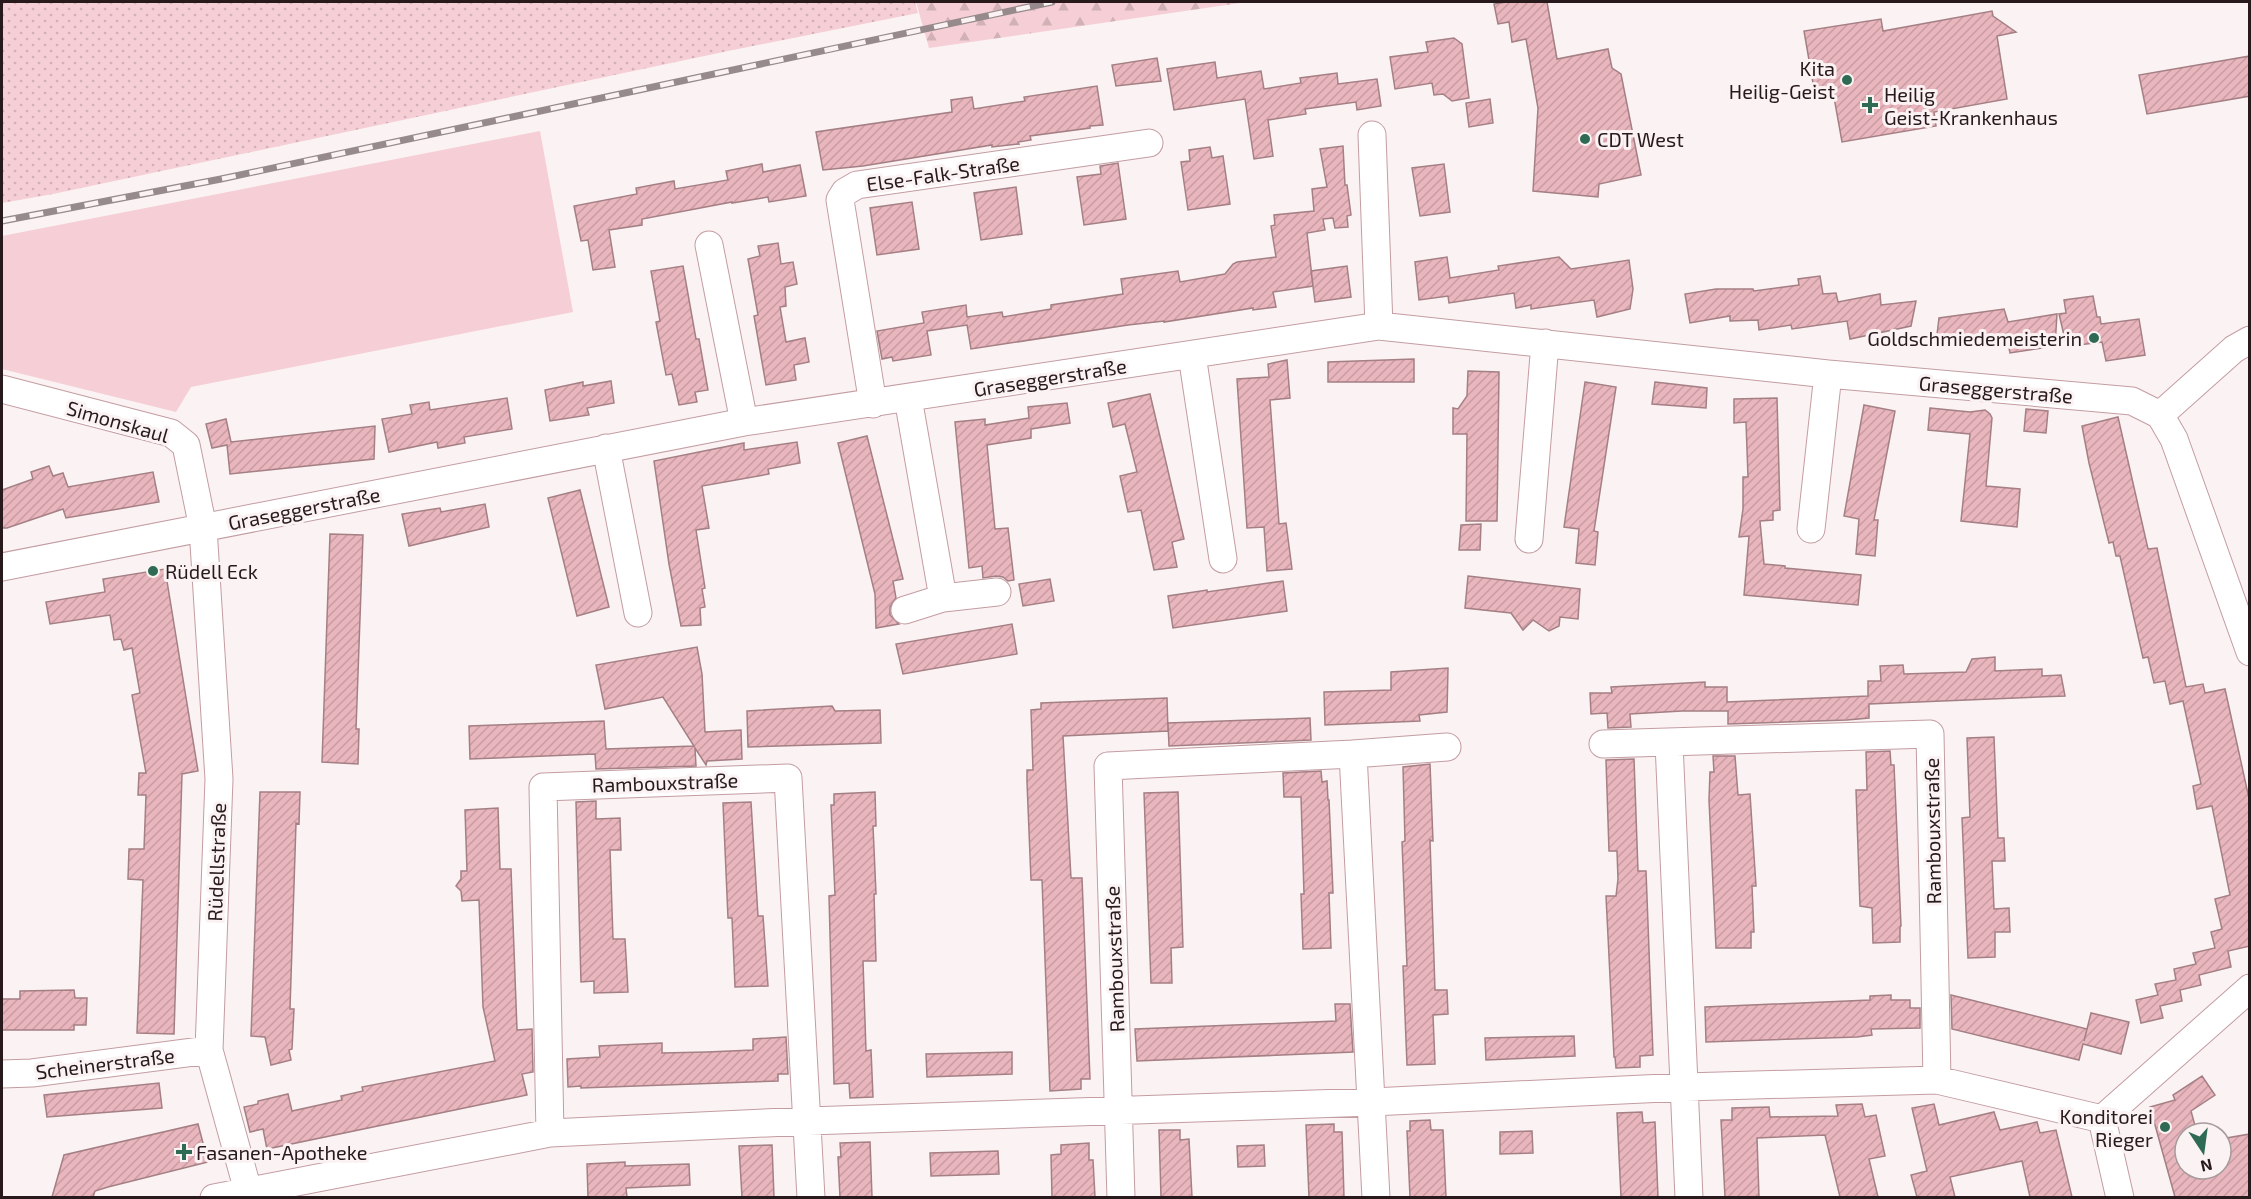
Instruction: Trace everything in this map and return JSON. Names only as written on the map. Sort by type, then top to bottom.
[{"type":"street","points":[[1372,135],[1379,326]]},
{"type":"street","name":"Else-Falk-Straße","points":[[873,404],[840,200],[845,192],[857,185],[1149,143]]},
{"type":"street","points":[[709,245],[744,422]]},
{"type":"street","name":"Graseggerstraße","points":[[2,567],[744,422],[1379,326],[1828,374],[2132,401],[2160,415]]},
{"type":"street","points":[[2250,340],[2234,349],[2160,415],[2174,439],[2250,652]]},
{"type":"street","points":[[1529,539],[1545,343]]},
{"type":"street","points":[[1192,355],[1223,559]]},
{"type":"street","points":[[1811,529],[1828,374]]},
{"type":"street","name":"Simonskaul","points":[[2,389],[171,433],[186,446],[203,528]]},
{"type":"street","points":[[908,398],[943,598]]},
{"type":"street","points":[[606,448],[638,614]]},
{"type":"street","name":"Rüdellstraße","points":[[203,528],[219,779],[209,1050],[250,1194]]},
{"type":"street","points":[[905,610],[943,598],[997,592]]},
{"type":"street","name":"Rambouxstraße","points":[[1603,744],[1930,734],[1936,1080]]},
{"type":"street","points":[[1669,743],[1689,1197]]},
{"type":"street","name":"Rambouxstraße","points":[[1121,1197],[1108,766],[1447,747]]},
{"type":"street","points":[[1353,754],[1376,1197]]},
{"type":"street","name":"Rambouxstraße","points":[[550,1133],[543,787],[788,778],[811,1197]]},
{"type":"street","points":[[2102,1119],[2250,988]]},
{"type":"street","name":"Scheinerstraße","points":[[2,1074],[32,1073],[209,1050]]},
{"type":"street","points":[[214,1197],[250,1194],[550,1133],[808,1121],[1372,1102],[1685,1087],[1936,1080],[2102,1119]]},
{"type":"street","points":[[2102,1119],[2120,1197]]},
{"type":"green space","points":[[2,2],[915,2],[918,13],[2,203]]},
{"type":"green space","points":[[916,2],[1247,2],[929,48]]},
{"type":"green space","points":[[540,131],[573,312],[191,387],[176,412],[2,369],[2,236]]},
{"type":"building","name":"CDT West","points":[[1547,2],[1557,59],[1608,49],[1612,68],[1621,74],[1641,175],[1599,184],[1598,197],[1533,191],[1538,108],[1526,39],[1512,42],[1509,22],[1498,24],[1494,4]]},
{"type":"building","points":[[1992,11],[1993,16],[2016,32],[1997,36],[2007,99],[1934,112],[1936,126],[1842,142],[1832,86],[1814,89],[1804,31],[1881,19],[1883,31]]},
{"type":"building","points":[[1454,38],[1462,44],[1469,98],[1452,101],[1443,94],[1434,95],[1432,83],[1395,89],[1390,57],[1428,52],[1426,42]]},
{"type":"building","points":[[2250,56],[2250,96],[2147,114],[2139,75]]},
{"type":"building","points":[[1157,58],[1161,81],[1116,86],[1112,65]]},
{"type":"building","points":[[1215,62],[1217,78],[1261,71],[1264,89],[1301,83],[1300,78],[1337,73],[1338,84],[1377,79],[1381,106],[1357,110],[1356,102],[1305,109],[1306,114],[1268,120],[1273,156],[1254,159],[1245,99],[1174,110],[1167,69]]},
{"type":"building","points":[[1097,86],[1103,125],[1030,136],[1031,140],[1018,142],[1019,144],[992,147],[992,145],[863,166],[823,170],[816,132],[952,112],[951,100],[972,97],[974,109],[1025,101],[1024,97]]},
{"type":"building","points":[[1490,99],[1493,123],[1469,127],[1466,103]]},
{"type":"building","points":[[1343,146],[1345,185],[1347,185],[1351,215],[1347,216],[1348,227],[1335,228],[1333,218],[1323,219],[1325,230],[1307,233],[1313,286],[1273,292],[1276,307],[1128,325],[971,349],[967,325],[927,331],[931,355],[893,361],[892,357],[882,359],[877,331],[924,323],[922,312],[966,305],[967,317],[1002,312],[1003,317],[1051,309],[1051,305],[1123,294],[1121,279],[1178,271],[1180,282],[1225,274],[1237,262],[1276,257],[1271,226],[1275,225],[1274,215],[1314,211],[1312,189],[1327,187],[1320,149]]},
{"type":"building","points":[[1210,147],[1212,158],[1223,156],[1230,204],[1188,210],[1181,162],[1190,161],[1189,150]]},
{"type":"building","points":[[1118,163],[1126,219],[1084,225],[1077,177],[1101,174],[1100,166]]},
{"type":"building","points":[[762,164],[763,172],[800,165],[806,196],[769,202],[768,197],[732,202],[642,219],[642,225],[609,230],[615,267],[593,270],[588,240],[581,241],[574,206],[637,194],[636,188],[674,181],[675,189],[728,180],[726,171]]},
{"type":"building","points":[[1444,164],[1450,212],[1420,216],[1412,168]]},
{"type":"building","points":[[1016,187],[1022,234],[981,240],[974,193]]},
{"type":"building","points":[[912,202],[919,249],[877,255],[870,208]]},
{"type":"building","points":[[778,243],[781,264],[793,262],[797,284],[785,287],[786,306],[780,307],[786,342],[805,338],[809,362],[794,365],[796,380],[766,385],[754,316],[758,315],[748,259],[760,256],[758,246]]},
{"type":"building","points":[[1447,257],[1450,278],[1499,270],[1498,266],[1559,257],[1571,269],[1629,260],[1633,289],[1630,309],[1597,317],[1594,300],[1531,309],[1531,305],[1516,308],[1514,293],[1449,303],[1448,296],[1419,300],[1415,262]]},
{"type":"building","points":[[683,266],[708,390],[695,392],[697,402],[679,405],[672,374],[666,375],[656,322],[660,321],[651,271]]},
{"type":"building","points":[[1347,266],[1351,297],[1315,302],[1311,271]]},
{"type":"building","points":[[1820,276],[1823,294],[1836,293],[1838,302],[1880,294],[1881,305],[1916,301],[1911,326],[1850,339],[1847,321],[1792,329],[1791,325],[1759,330],[1758,320],[1730,321],[1730,316],[1690,323],[1685,294],[1716,289],[1753,289],[1754,291],[1799,285],[1798,279]]},
{"type":"building","points":[[2093,296],[2097,317],[2100,317],[2101,324],[2139,319],[2145,355],[2106,361],[2102,342],[2071,346],[2070,343],[2066,344],[2059,314],[2066,313],[2064,300]]},
{"type":"building","points":[[2004,309],[2008,322],[2057,314],[2055,346],[2010,353],[2006,334],[1936,343],[1939,318]]},
{"type":"building","points":[[1414,359],[1414,382],[1328,382],[1328,362]]},
{"type":"building","points":[[1287,360],[1290,398],[1270,400],[1279,524],[1286,523],[1292,569],[1267,571],[1264,527],[1247,528],[1237,379],[1269,377],[1268,364]]},
{"type":"building","points":[[1468,371],[1499,372],[1497,521],[1466,521],[1467,434],[1453,434],[1453,408],[1458,409],[1467,396]]},
{"type":"building","points":[[611,381],[614,403],[587,408],[589,415],[550,421],[545,390],[583,382],[583,386]]},
{"type":"building","points":[[1585,382],[1616,387],[1594,531],[1598,532],[1595,565],[1576,563],[1579,529],[1564,527]]},
{"type":"building","points":[[1655,382],[1707,388],[1706,408],[1652,404]]},
{"type":"building","points":[[1150,394],[1184,539],[1172,542],[1177,567],[1154,570],[1141,510],[1128,512],[1120,476],[1137,472],[1125,424],[1113,427],[1108,403]]},
{"type":"building","points":[[507,398],[512,429],[464,437],[465,443],[438,448],[437,442],[389,452],[382,419],[412,414],[410,405],[429,402],[430,410]]},
{"type":"building","points":[[1777,398],[1780,510],[1773,511],[1773,520],[1760,521],[1764,564],[1861,575],[1858,605],[1744,595],[1749,536],[1739,537],[1743,509],[1743,477],[1748,477],[1746,422],[1734,423],[1734,399]]},
{"type":"building","points":[[1067,403],[1070,423],[1031,429],[1031,438],[987,445],[995,529],[1008,528],[1014,580],[1008,581],[996,576],[983,578],[982,566],[969,568],[955,422],[985,419],[985,425],[1029,418],[1028,407]]},
{"type":"building","points":[[1864,405],[1895,411],[1874,520],[1878,520],[1875,556],[1856,554],[1859,519],[1844,516]]},
{"type":"building","points":[[1930,408],[1970,412],[1985,410],[1990,414],[1992,418],[1986,486],[2020,489],[2017,527],[1961,521],[1970,434],[1928,430]]},
{"type":"building","points":[[2026,409],[2048,411],[2046,433],[2024,431]]},
{"type":"building","points":[[2118,417],[2148,549],[2157,548],[2186,687],[2203,684],[2205,693],[2225,689],[2250,803],[2250,946],[2228,951],[2231,967],[2199,975],[2201,985],[2180,990],[2182,1001],[2160,1006],[2163,1018],[2141,1023],[2136,1000],[2158,995],[2155,984],[2176,980],[2174,969],[2196,964],[2193,953],[2215,948],[2211,932],[2222,929],[2215,899],[2230,895],[2212,806],[2197,809],[2193,786],[2201,784],[2183,701],[2170,704],[2165,681],[2154,683],[2148,657],[2143,658],[2120,556],[2116,556],[2113,542],[2109,543],[2089,463],[2082,426]]},
{"type":"building","points":[[226,419],[231,442],[375,426],[374,459],[230,474],[227,445],[212,448],[206,424]]},
{"type":"building","points":[[867,436],[903,579],[893,581],[896,598],[890,607],[890,615],[899,624],[876,628],[875,594],[838,443]]},
{"type":"building","points":[[797,442],[800,463],[768,469],[769,474],[702,486],[709,528],[696,530],[705,588],[702,589],[705,607],[700,608],[701,625],[681,626],[669,564],[654,461],[744,443],[744,450]]},
{"type":"building","points":[[49,466],[53,476],[63,473],[68,487],[153,472],[159,502],[66,518],[63,509],[2,528],[2,490],[33,479],[31,472]]},
{"type":"building","points":[[580,490],[609,607],[577,616],[548,498]]},
{"type":"building","points":[[485,504],[489,527],[409,546],[402,514],[440,508],[441,512]]},
{"type":"building","points":[[1481,524],[1480,550],[1459,550],[1461,525]]},
{"type":"building","points":[[330,534],[363,535],[356,729],[359,729],[358,764],[322,762]]},
{"type":"building","points":[[165,569],[198,771],[182,774],[174,1034],[137,1033],[143,880],[128,879],[129,849],[144,849],[146,795],[138,795],[139,773],[146,773],[132,695],[140,693],[132,648],[124,650],[121,639],[114,640],[110,615],[50,624],[46,602],[105,592],[103,579]]},
{"type":"building","points":[[1468,576],[1580,589],[1578,619],[1560,617],[1559,626],[1549,631],[1533,620],[1523,630],[1511,613],[1465,608]]},
{"type":"building","points":[[1050,579],[1054,601],[1023,606],[1019,584]]},
{"type":"building","points":[[1283,581],[1287,611],[1173,628],[1168,596]]},
{"type":"building","points":[[1012,624],[1017,654],[903,674],[896,644]]},
{"type":"building","points":[[697,647],[702,674],[705,732],[741,730],[742,759],[707,761],[706,765],[695,748],[696,766],[596,769],[595,754],[470,759],[469,726],[604,721],[606,749],[694,746],[663,697],[605,709],[596,665]]},
{"type":"building","points":[[1995,657],[1995,671],[2042,669],[2042,676],[2061,675],[2065,696],[1869,704],[1869,718],[1847,720],[1728,724],[1728,711],[1682,711],[1630,714],[1631,727],[1608,728],[1607,713],[1591,714],[1590,693],[1612,693],[1611,687],[1705,682],[1705,687],[1727,687],[1727,702],[1868,696],[1868,681],[1881,681],[1880,666],[1903,665],[1904,674],[1966,672],[1972,659]]},
{"type":"building","points":[[1448,668],[1447,712],[1419,715],[1420,721],[1325,725],[1324,692],[1391,690],[1391,672]]},
{"type":"building","points":[[1167,698],[1168,731],[1063,736],[1071,878],[1082,878],[1090,1079],[1081,1079],[1081,1089],[1050,1091],[1042,880],[1031,880],[1027,770],[1033,770],[1031,710],[1041,709],[1041,703]]},
{"type":"building","points":[[832,706],[835,711],[880,710],[881,743],[748,747],[747,711]]},
{"type":"building","points":[[1310,718],[1311,740],[1169,746],[1168,723]]},
{"type":"building","points":[[1994,737],[1998,838],[2004,838],[2005,861],[1992,861],[1994,909],[2009,908],[2010,932],[1995,932],[1995,957],[1968,958],[1962,818],[1970,817],[1967,738]]},
{"type":"building","points":[[1890,751],[1891,765],[1894,765],[1900,942],[1873,943],[1872,908],[1860,906],[1856,790],[1867,790],[1866,752]]},
{"type":"building","points":[[1713,756],[1735,756],[1738,795],[1750,794],[1756,886],[1752,886],[1754,932],[1751,932],[1751,948],[1716,948],[1709,800],[1710,772],[1714,772]]},
{"type":"building","points":[[1634,759],[1638,871],[1646,871],[1653,1055],[1640,1056],[1640,1067],[1616,1068],[1606,896],[1616,896],[1618,879],[1617,851],[1609,851],[1606,760]]},
{"type":"building","points":[[1430,764],[1435,990],[1447,990],[1448,1014],[1433,1015],[1435,1064],[1407,1065],[1403,966],[1407,966],[1402,842],[1405,841],[1403,767]]},
{"type":"building","points":[[1321,771],[1322,782],[1327,781],[1329,800],[1333,893],[1329,893],[1331,948],[1303,949],[1301,797],[1284,797],[1283,773]]},
{"type":"building","points":[[260,792],[300,792],[299,824],[296,823],[290,1009],[294,1009],[292,1049],[289,1050],[291,1060],[271,1065],[265,1037],[251,1036]]},
{"type":"building","points":[[875,792],[876,826],[873,826],[876,961],[863,961],[866,1051],[871,1050],[873,1097],[850,1098],[849,1083],[834,1084],[829,896],[835,895],[831,805],[834,805],[834,794]]},
{"type":"building","points":[[1178,792],[1183,947],[1171,948],[1172,983],[1151,983],[1144,793]]},
{"type":"building","points":[[596,801],[596,819],[620,818],[621,850],[610,850],[613,939],[625,939],[628,992],[594,993],[594,981],[581,982],[576,802]]},
{"type":"building","points":[[751,802],[758,916],[763,916],[768,986],[735,987],[732,918],[728,918],[723,803]]},
{"type":"building","points":[[498,808],[500,869],[511,869],[517,1030],[532,1029],[533,1072],[522,1074],[527,1095],[267,1149],[263,1129],[250,1132],[244,1107],[258,1104],[258,1101],[288,1094],[292,1111],[342,1100],[341,1096],[363,1091],[362,1087],[495,1061],[483,1007],[479,900],[462,901],[461,891],[456,886],[461,879],[461,871],[467,871],[465,810]]},
{"type":"building","points":[[74,990],[75,998],[87,998],[86,1025],[74,1025],[74,1030],[2,1030],[2,999],[20,999],[20,991]]},
{"type":"building","points":[[1891,995],[1891,1000],[1910,1000],[1910,1008],[1920,1008],[1920,1028],[1871,1029],[1872,1035],[1857,1037],[1706,1042],[1705,1007],[1870,1000],[1870,996]]},
{"type":"building","points":[[1951,995],[2087,1029],[2091,1013],[2129,1022],[2121,1054],[2083,1044],[2079,1060],[1952,1029]]},
{"type":"building","points":[[1335,1004],[1350,1004],[1353,1052],[1137,1061],[1135,1029],[1336,1021]]},
{"type":"building","points":[[1574,1036],[1575,1056],[1486,1060],[1485,1038]]},
{"type":"building","points":[[786,1037],[788,1074],[778,1074],[778,1081],[568,1087],[567,1059],[600,1057],[599,1046],[662,1043],[662,1053],[753,1050],[753,1039]]},
{"type":"building","points":[[1012,1052],[1012,1074],[927,1077],[926,1054]]},
{"type":"building","points":[[2202,1076],[2215,1095],[2191,1111],[2194,1121],[2173,1121],[2173,1181],[2233,1181],[2233,1137],[2250,1134],[2250,1197],[2175,1197],[2150,1107],[2175,1100],[2173,1095]]},
{"type":"building","points":[[159,1083],[162,1108],[47,1117],[44,1095]]},
{"type":"building","points":[[1862,1104],[1865,1117],[1876,1115],[1885,1156],[1869,1159],[1878,1197],[1840,1197],[1825,1135],[1757,1138],[1759,1197],[1725,1197],[1721,1120],[1732,1120],[1732,1108],[1769,1107],[1770,1117],[1838,1116],[1836,1105]]},
{"type":"building","points":[[1934,1104],[1939,1125],[1994,1112],[2000,1130],[2037,1122],[2040,1133],[2056,1130],[2072,1197],[2030,1197],[2022,1161],[1950,1177],[1955,1197],[1917,1197],[1911,1175],[1927,1171],[1912,1108]]},
{"type":"building","points":[[1642,1112],[1643,1123],[1655,1122],[1658,1197],[1621,1197],[1617,1113]]},
{"type":"building","points":[[1430,1120],[1431,1130],[1443,1130],[1446,1197],[1410,1197],[1407,1131],[1410,1131],[1410,1121]]},
{"type":"building","points":[[198,1124],[208,1162],[108,1187],[95,1191],[93,1197],[52,1197],[64,1155]]},
{"type":"building","points":[[1334,1124],[1334,1132],[1342,1132],[1344,1197],[1309,1197],[1306,1125]]},
{"type":"building","points":[[1159,1130],[1180,1130],[1180,1140],[1189,1139],[1192,1197],[1161,1197]]},
{"type":"building","points":[[1532,1131],[1533,1153],[1500,1154],[1500,1132]]},
{"type":"building","points":[[870,1142],[872,1197],[840,1197],[838,1157],[841,1157],[840,1143]]},
{"type":"building","points":[[1089,1143],[1089,1160],[1093,1160],[1095,1197],[1052,1197],[1051,1155],[1061,1154],[1061,1145]]},
{"type":"building","points":[[772,1145],[774,1197],[742,1197],[739,1146]]},
{"type":"building","points":[[1264,1145],[1265,1166],[1238,1167],[1237,1146]]},
{"type":"building","points":[[998,1151],[999,1174],[931,1176],[930,1153]]},
{"type":"building","points":[[625,1162],[625,1166],[689,1164],[690,1185],[626,1188],[627,1197],[588,1197],[587,1164]]},
{"type":"railway","points":[[2,221],[221,179],[1052,2]]},
{"type":"place","name":"Kita Heilig-Geist","points":[[1847,80]]},
{"type":"place","name":"Heilig Geist-Krankenhaus","points":[[1870,105]]},
{"type":"place","name":"CDT West","points":[[1585,139]]},
{"type":"place","name":"Goldschmiedemeisterin","points":[[2094,338]]},
{"type":"place","name":"Rüdell Eck","points":[[153,571]]},
{"type":"place","name":"Konditorei Rieger","points":[[2165,1127]]},
{"type":"place","name":"Fasanen-Apotheke","points":[[184,1152]]}]
